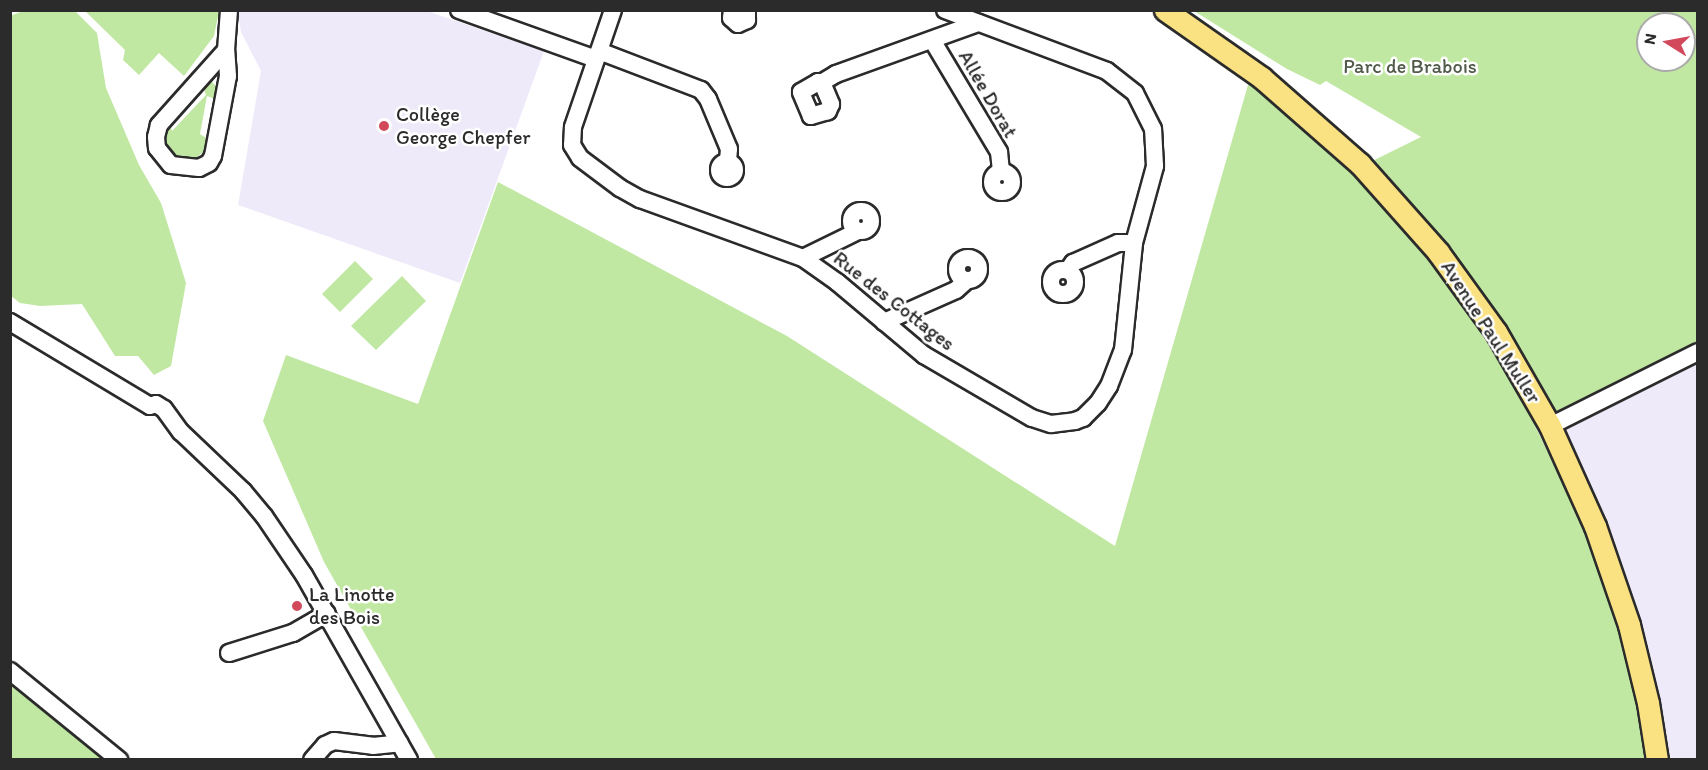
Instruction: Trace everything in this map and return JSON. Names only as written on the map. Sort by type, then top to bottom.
[{"type":"main road","name":"Avenue Paul Muller","points":[[1165,10],[1270,85],[1310,118],[1381,186],[1438,252],[1516,364],[1550,426],[1583,497],[1613,575],[1641,675],[1657,759]]},
{"type":"street","points":[[226,50],[159,124],[156,137],[158,148],[171,165],[199,168],[209,162],[213,156],[228,76],[226,50],[229,10]]},
{"type":"street","points":[[459,10],[701,90],[708,99],[729,149],[729,161]]},
{"type":"street","name":"Rue des Cottages","points":[[613,10],[573,127],[572,145],[580,158],[630,194],[803,258],[936,363],[1032,418],[1051,424],[1075,421],[1083,418],[1098,403],[1116,370],[1124,342],[1134,243],[1153,180],[1156,154],[1153,129],[1142,103],[1125,84],[1107,71],[945,10]]},
{"type":"street","points":[[732,10],[731,18],[738,24],[747,20],[747,10]]},
{"type":"street","points":[[821,83],[836,74],[978,23]]},
{"type":"street","name":"Allée Dorat","points":[[926,42],[999,152],[1001,172]]},
{"type":"street","points":[[803,258],[858,231]]},
{"type":"street","points":[[1068,270],[1073,263],[1118,243],[1134,243]]},
{"type":"street","points":[[884,322],[956,290],[967,280]]},
{"type":"street","points":[[10,322],[150,406],[150,413],[181,432],[255,504],[327,614],[409,759]]},
{"type":"street","points":[[1550,426],[1698,352]]},
{"type":"street","points":[[229,653],[293,633],[327,614]]},
{"type":"street","points":[[10,671],[119,759]]},
{"type":"street","points":[[312,759],[325,745],[334,741],[373,746],[400,743]]},
{"type":"shaded area","name":"Collège George Chepfer","points":[[238,11],[427,11],[544,51],[460,283],[238,205],[261,71],[241,32]]},
{"type":"shaded area","points":[[1697,345],[1697,759],[1647,759],[1568,482],[1554,465],[1535,426]]},
{"type":"green space","points":[[23,11],[75,11],[97,33],[106,88],[139,165],[161,203],[186,283],[171,366],[154,375],[138,356],[115,356],[82,304],[40,306],[20,303],[11,296],[10,16]]},
{"type":"green space","points":[[85,11],[219,11],[214,36],[184,76],[159,53],[139,75],[123,60],[125,50]]},
{"type":"green space","name":"Parc de Brabois","points":[[1194,11],[1697,11],[1697,345],[1535,426],[1554,465],[1568,482],[1605,580],[1622,634],[1642,722],[1647,759],[436,759],[324,562],[263,421],[286,355],[418,404],[498,182],[787,336],[1115,546],[1250,78],[1354,170],[1421,137],[1326,81],[1320,85],[1287,69]]},
{"type":"green space","points":[[211,81],[217,87],[215,99],[207,96],[200,134],[208,139],[205,150],[194,160],[175,159],[165,146],[163,136],[169,122],[172,131],[206,95],[203,86]]},
{"type":"green space","points":[[355,261],[373,279],[340,312],[322,294]]},
{"type":"green space","points":[[402,276],[426,301],[376,350],[351,326]]},
{"type":"green space","points":[[11,682],[107,759],[11,759]]},
{"type":"place","name":"Collège George Chepfer","points":[[384,126]]},
{"type":"place","name":"La Linotte des Bois","points":[[297,606]]}]
